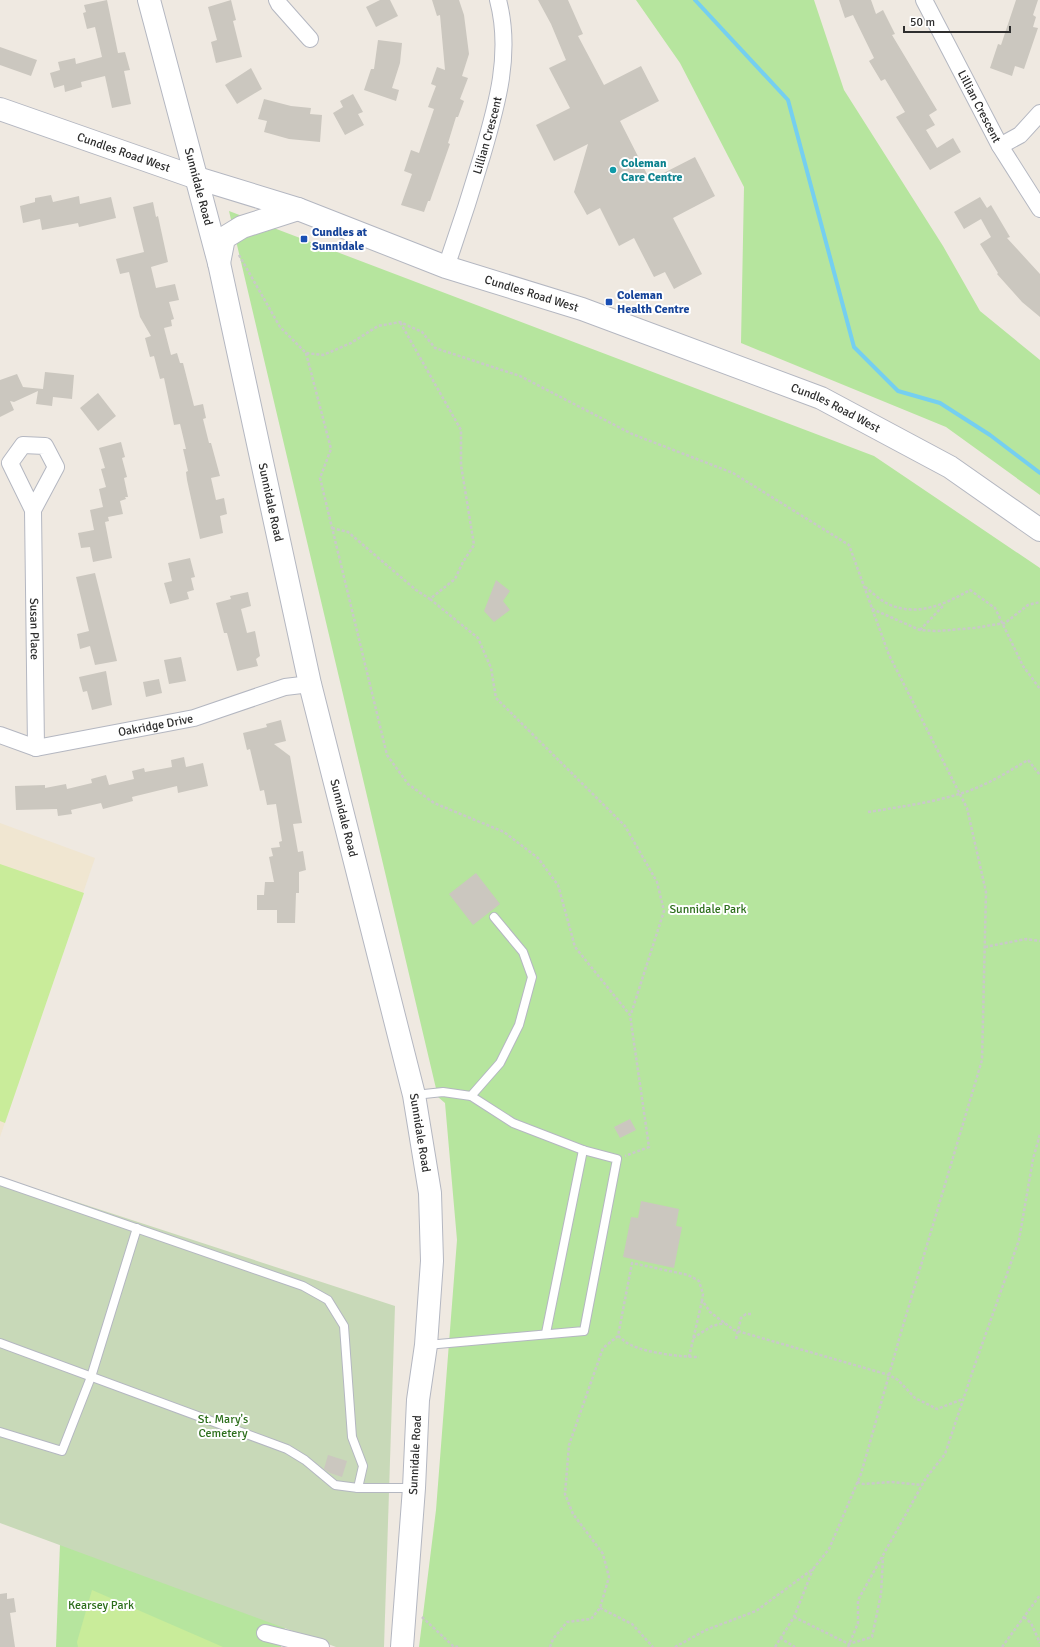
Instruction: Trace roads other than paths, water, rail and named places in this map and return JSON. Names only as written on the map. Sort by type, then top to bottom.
[{"type":"main road","name":"Sunnidale Road","points":[[149,0],[197,178],[218,263],[310,684],[414,1095],[430,1193],[432,1261],[426,1345],[418,1400],[414,1488],[402,1647]]},
{"type":"main road","name":"Cundles Road West","points":[[0,109],[197,178],[298,209],[446,267],[582,309],[821,398],[950,467],[1040,530]]},
{"type":"main road","points":[[218,263],[224,238],[242,227],[298,209]]},
{"type":"street","points":[[277,0],[278,4],[310,39]]},
{"type":"street","name":"Lillian Crescent","points":[[446,267],[471,194],[499,99],[505,48],[498,0]]},
{"type":"street","name":"Lillian Crescent","points":[[924,0],[1000,146],[1040,209]]},
{"type":"street","points":[[1000,146],[1020,135],[1040,113]]},
{"type":"street","name":"Susan Place","points":[[33,510],[36,748]]},
{"type":"street","name":"Oakridge Drive","points":[[36,748],[194,718],[285,687],[310,684]]},
{"type":"street","points":[[0,735],[36,748]]},
{"type":"street","points":[[265,1633],[321,1647]]},
{"type":"lane","points":[[471,1096],[500,1063],[519,1025],[532,977],[523,952],[494,917]]},
{"type":"lane","points":[[414,1095],[443,1092],[471,1096],[513,1123],[583,1150],[617,1159],[584,1331],[546,1333],[426,1345]]},
{"type":"lane","points":[[546,1333],[583,1150]]},
{"type":"lane","points":[[0,1181],[303,1286],[328,1300],[344,1326],[352,1437],[363,1466],[358,1488]]},
{"type":"lane","points":[[0,1432],[62,1451],[91,1377],[137,1228]]},
{"type":"lane","points":[[0,1343],[287,1449],[305,1460],[335,1486],[358,1488],[414,1488]]},
{"type":"waterway","points":[[695,0],[788,100],[854,347],[898,391],[940,403],[990,435],[1040,473]]},
{"type":"place","name":"Coleman Care Centre","points":[[613,170]]},
{"type":"place","name":"Cundles at Sunnidale","points":[[304,239]]},
{"type":"place","name":"Coleman Health Centre","points":[[609,302]]},
{"type":"park label","name":"Sunnidale Park","points":[[708,909]]},
{"type":"park label","name":"St. Mary's Cemetery","points":[[223,1426]]},
{"type":"park label","name":"Kearsey Park","points":[[101,1605]]}]
